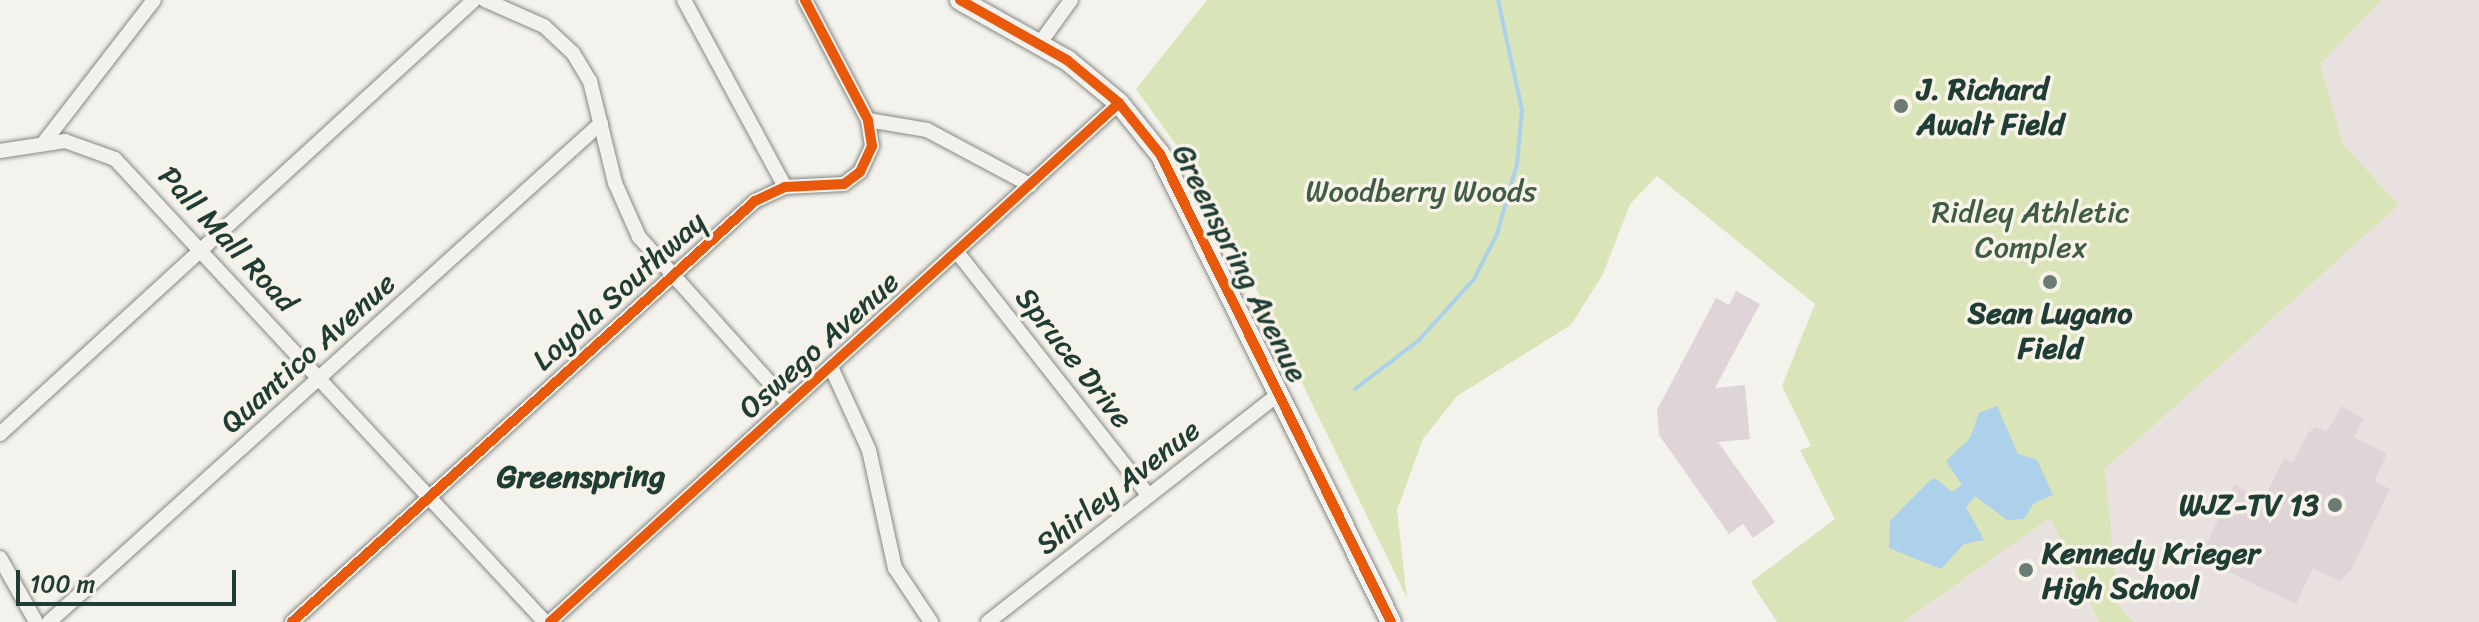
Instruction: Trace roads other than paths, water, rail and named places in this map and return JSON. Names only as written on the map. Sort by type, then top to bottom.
[{"type":"main road","name":"Greenspring Avenue","points":[[960,0],[1040,43],[1119,103],[1173,175],[1280,393],[1383,619]]},
{"type":"street","points":[[45,141],[154,0]]},
{"type":"street","points":[[0,434],[474,0]]},
{"type":"street","points":[[485,0],[560,39],[586,73],[624,207],[671,276],[789,404]]},
{"type":"street","points":[[684,0],[785,187]]},
{"type":"street","points":[[805,0],[868,120],[927,130],[1030,185]]},
{"type":"street","points":[[1040,43],[1071,0]]},
{"type":"street","name":"Oswego Avenue","points":[[548,622],[1119,103]]},
{"type":"street","name":"Loyola Southway","points":[[292,622],[755,201],[785,187],[832,187],[853,178],[869,155],[868,120]]},
{"type":"street","name":"Quantico Avenue","points":[[49,622],[601,123]]},
{"type":"street","name":"Pall Mall Road","points":[[0,151],[45,141],[87,146],[115,159],[548,622]]},
{"type":"street","name":"Spruce Drive","points":[[957,252],[1149,496]]},
{"type":"street","points":[[831,367],[869,450],[895,568],[931,622]]},
{"type":"street","name":"Shirley Avenue","points":[[988,622],[1280,393]]},
{"type":"street","points":[[0,558],[36,622]]},
{"type":"water","points":[[1997,406],[2018,454],[2037,460],[2053,495],[2034,503],[2024,519],[2007,520],[1975,496],[1966,507],[1984,540],[1964,544],[1941,569],[1889,548],[1890,521],[1929,481],[1935,478],[1952,492],[1962,485],[1946,461],[1970,438],[1979,413]]},
{"type":"waterway","points":[[1355,389],[1419,340],[1474,279],[1497,234],[1517,164],[1522,110],[1498,0]]},
{"type":"place","name":"J. Richard Awalt Field","points":[[1901,106]]},
{"type":"place","name":"Sean Lugano Field","points":[[2050,282]]},
{"type":"place","name":"WJZ-TV 13","points":[[2335,505]]},
{"type":"place","name":"Kennedy Krieger High School","points":[[2026,570]]},
{"type":"district","name":"Greenspring","points":[[581,477]]},
{"type":"park label","name":"Woodberry Woods","points":[[1421,191]]},
{"type":"park label","name":"Ridley Athletic Complex","points":[[2031,229]]}]
